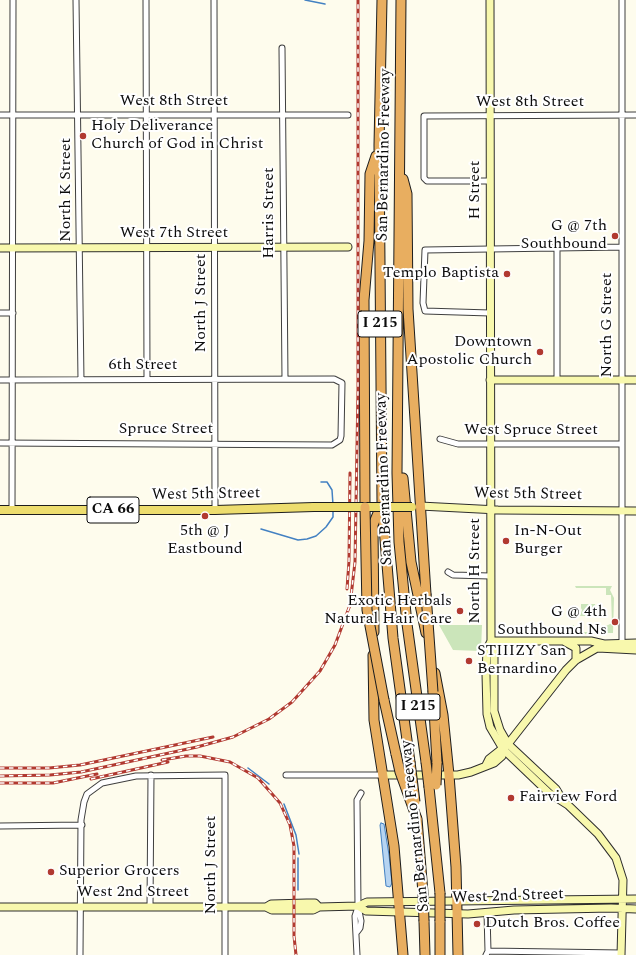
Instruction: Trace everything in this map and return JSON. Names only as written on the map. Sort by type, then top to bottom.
[{"type":"highway","name":"San Bernardino Freeway","points":[[382,0],[379,145],[382,503],[394,638],[418,819],[425,955]]},
{"type":"highway","name":"San Bernardino Freeway","points":[[401,0],[397,395],[400,542],[407,624],[426,762],[433,786],[431,798],[440,893],[440,955]]},
{"type":"highway","points":[[379,145],[370,174],[369,241],[364,300],[364,436],[367,610],[384,700],[400,772],[418,819]]},
{"type":"highway","points":[[400,164],[407,194],[408,309],[416,506],[435,725],[433,786]]},
{"type":"highway","points":[[397,395],[409,546],[440,697],[449,775],[458,902],[458,955]]},
{"type":"highway","points":[[382,503],[374,525],[374,720],[394,846],[403,955]]},
{"type":"main road","name":"H Street","points":[[490,0],[490,380]]},
{"type":"main road","name":"West 7th Street","points":[[0,248],[348,247]]},
{"type":"main road","points":[[490,380],[636,380]]},
{"type":"main road","name":"North H Street","points":[[490,380],[490,641],[494,649],[494,711],[506,747]]},
{"type":"main road","name":"West 5th Street","points":[[0,510],[215,510],[416,506],[490,510],[636,510]]},
{"type":"main road","points":[[490,641],[591,641],[601,646],[622,646],[636,643]]},
{"type":"main road","points":[[563,641],[576,648],[576,660]]},
{"type":"main road","points":[[382,775],[449,775],[471,772],[486,765],[489,759],[498,751],[506,747],[566,670],[576,660],[601,646]]},
{"type":"main road","points":[[622,646],[636,650]]},
{"type":"main road","points":[[506,747],[556,789],[562,799],[598,834],[616,858],[623,880],[621,908],[621,954]]},
{"type":"main road","name":"West 2nd Street","points":[[0,906],[266,907],[271,904],[315,903],[319,907],[358,906],[367,902],[636,899]]},
{"type":"main road","points":[[514,910],[517,908],[536,905],[537,901]]},
{"type":"main road","name":"West 2nd Street","points":[[358,906],[366,911],[458,913],[487,913],[514,910],[636,909]]},
{"type":"street","points":[[12,510],[13,0]]},
{"type":"street","name":"North K Street","points":[[76,0],[79,116],[81,380]]},
{"type":"street","points":[[146,0],[147,379]]},
{"type":"street","name":"North J Street","points":[[214,0],[215,510]]},
{"type":"street","name":"North G Street","points":[[622,0],[622,646]]},
{"type":"street","name":"Harris Street","points":[[282,48],[285,379]]},
{"type":"street","name":"West 8th Street","points":[[0,115],[348,115]]},
{"type":"street","name":"West 8th Street","points":[[490,181],[427,181],[424,178],[424,116],[636,115]]},
{"type":"street","points":[[490,313],[425,311],[423,303],[425,250],[622,247]]},
{"type":"street","points":[[557,248],[557,380]]},
{"type":"street","points":[[0,313],[13,313]]},
{"type":"street","name":"6th Street","points":[[0,380],[334,379],[342,383],[341,436],[338,443],[332,445]]},
{"type":"street","name":"West Spruce Street","points":[[440,439],[458,444],[622,444]]},
{"type":"street","name":"Spruce Street","points":[[0,443],[215,443],[332,445]]},
{"type":"street","points":[[448,572],[453,575],[490,576]]},
{"type":"street","points":[[80,955],[82,825],[84,802],[91,791],[110,781],[151,775],[150,906]]},
{"type":"street","name":"North J Street","points":[[151,775],[225,775],[225,955]]},
{"type":"street","points":[[286,775],[382,775]]},
{"type":"street","points":[[357,955],[357,932],[360,928],[361,921],[358,906],[357,800],[361,793]]},
{"type":"street","points":[[0,826],[82,825]]},
{"type":"street","points":[[487,913],[487,953],[621,954]]},
{"type":"green space","points":[[575,586],[612,586],[610,590],[614,598],[613,633],[605,633],[606,626],[612,623],[611,595],[606,595],[606,588],[576,588]]},
{"type":"green space","points":[[581,604],[595,604],[596,609],[593,610],[596,611],[595,616],[580,616],[582,610]]},
{"type":"green space","points":[[439,625],[482,625],[481,651],[453,650]]},
{"type":"green space","points":[[574,625],[574,632],[596,632],[595,634],[570,634],[570,626]]},
{"type":"water","points":[[381,823],[384,824],[389,855],[392,883],[390,887],[386,886]]},
{"type":"waterway","points":[[305,0],[325,4]]},
{"type":"waterway","points":[[321,482],[327,482],[332,490],[333,505]]},
{"type":"waterway","points":[[261,529],[298,540],[307,539],[316,536],[326,527],[333,517],[333,511]]},
{"type":"waterway","points":[[248,768],[269,784]]},
{"type":"waterway","points":[[284,804],[296,835],[299,854]]},
{"type":"waterway","points":[[298,858],[298,890]]},
{"type":"railway","points":[[0,776],[50,775],[81,772],[197,747],[233,737],[269,719],[292,702],[320,671],[335,645],[350,605],[355,562],[358,390],[358,0]]},
{"type":"railway","points":[[347,589],[349,561],[350,473]]},
{"type":"railway","points":[[0,768],[49,768],[80,765],[213,737]]},
{"type":"railway","points":[[162,760],[186,756],[200,756],[230,762],[258,778],[280,803],[290,825],[294,846],[294,936],[296,955]]},
{"type":"railway","points":[[91,779],[168,762]]},
{"type":"railway","points":[[0,783],[53,783],[97,774]]},
{"type":"place","name":"Holy Deliverance Church of God in Christ","points":[[83,136]]},
{"type":"place","name":"G @ 7th Southbound","points":[[615,236]]},
{"type":"place","name":"Templo Baptista","points":[[507,274]]},
{"type":"place","name":"Downtown Apostolic Church","points":[[540,352]]},
{"type":"place","name":"5th @ J Eastbound","points":[[205,516]]},
{"type":"place","name":"In-N-Out Burger","points":[[506,541]]},
{"type":"place","name":"Exotic Herbals Natural Hair Care","points":[[460,611]]},
{"type":"place","name":"G @ 4th Southbound Ns","points":[[615,622]]},
{"type":"place","name":"STIIIZY San Bernardino","points":[[469,661]]},
{"type":"place","name":"Fairview Ford","points":[[511,798]]},
{"type":"place","name":"Superior Grocers","points":[[51,872]]},
{"type":"place","name":"Dutch Bros. Coffee","points":[[477,924]]}]
